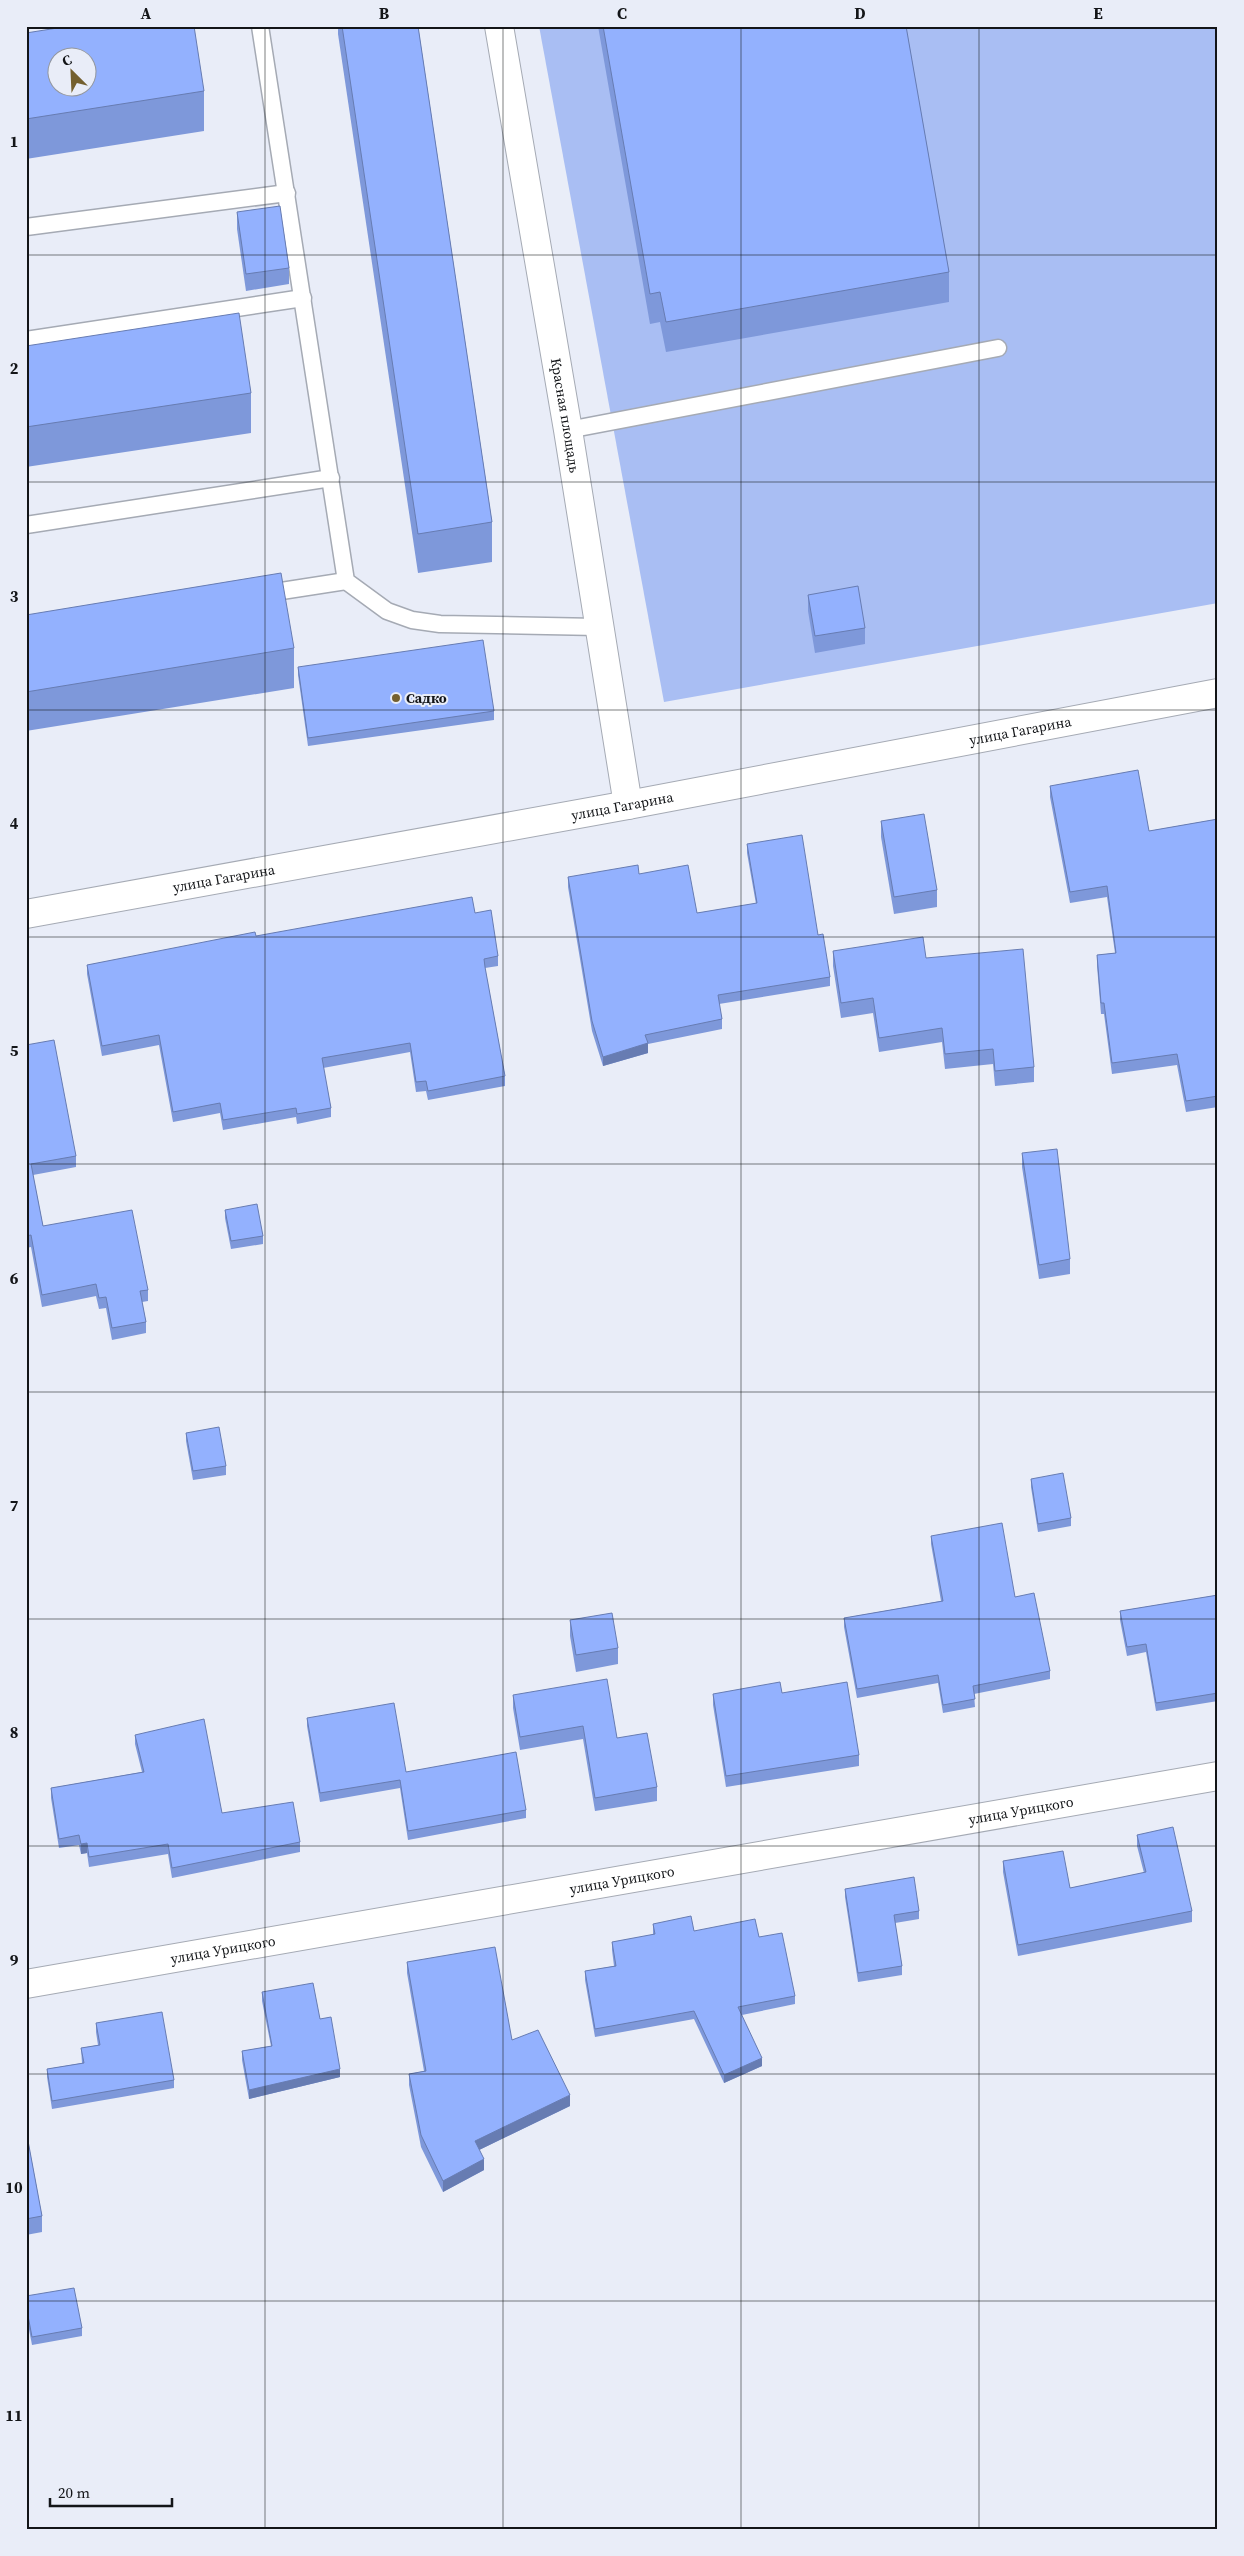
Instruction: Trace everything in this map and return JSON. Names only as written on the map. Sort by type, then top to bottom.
[{"type":"street","name":"Красная площадь","points":[[499,26],[568,430],[598,627],[628,805]]},
{"type":"street","name":"улица Гагарина","points":[[26,914],[628,805],[1218,693]]},
{"type":"street","name":"улица Урицкого","points":[[26,1984],[1218,1776]]},
{"type":"lane","points":[[260,26],[346,581]]},
{"type":"lane","points":[[26,227],[287,192]]},
{"type":"lane","points":[[26,340],[303,298]]},
{"type":"lane","points":[[568,430],[998,348]]},
{"type":"lane","points":[[26,525],[331,478]]},
{"type":"lane","points":[[249,596],[346,581],[387,611],[412,620],[440,624],[598,627]]},
{"type":"shaded area","points":[[539,26],[1218,26],[1218,603],[664,702]]},
{"type":"building","points":[[70,26],[194,26],[204,91],[26,119],[26,33]]},
{"type":"building","points":[[342,26],[418,26],[492,522],[418,534]]},
{"type":"building","points":[[603,26],[906,26],[949,272],[666,322],[660,292],[650,294]]},
{"type":"building","points":[[280,206],[289,268],[246,274],[237,212]]},
{"type":"building","points":[[239,313],[251,393],[26,427],[26,346]]},
{"type":"building","points":[[281,573],[294,648],[26,692],[26,615]]},
{"type":"building","points":[[858,586],[865,628],[815,636],[808,595]]},
{"type":"building","name":"Садко","points":[[483,640],[494,711],[308,738],[298,667]]},
{"type":"building","points":[[1138,770],[1149,831],[1218,819],[1218,1096],[1186,1101],[1177,1054],[1112,1063],[1104,1003],[1101,1003],[1097,955],[1116,953],[1107,886],[1070,892],[1050,786]]},
{"type":"building","points":[[924,814],[937,890],[894,897],[881,821]]},
{"type":"building","points":[[802,835],[818,935],[823,934],[830,977],[718,995],[722,1019],[645,1035],[648,1043],[603,1057],[592,1021],[568,877],[638,865],[639,874],[688,865],[697,913],[757,903],[747,844]]},
{"type":"building","points":[[472,897],[475,913],[491,910],[498,956],[484,959],[505,1076],[428,1091],[426,1081],[416,1082],[410,1043],[322,1058],[331,1108],[297,1114],[296,1108],[223,1120],[220,1103],[173,1112],[159,1035],[102,1046],[87,965],[255,932],[256,936]]},
{"type":"building","points":[[923,937],[926,958],[1023,949],[1034,1067],[995,1071],[993,1049],[945,1054],[942,1028],[879,1038],[873,998],[841,1003],[833,951]]},
{"type":"building","points":[[54,1040],[76,1156],[31,1164],[43,1226],[132,1210],[148,1290],[140,1291],[146,1322],[112,1328],[106,1297],[99,1298],[96,1284],[42,1295],[31,1235],[26,1236],[26,1045]]},
{"type":"building","points":[[1057,1149],[1070,1259],[1039,1265],[1022,1153]]},
{"type":"building","points":[[257,1204],[263,1236],[231,1241],[225,1210]]},
{"type":"building","points":[[219,1427],[226,1466],[193,1471],[186,1433]]},
{"type":"building","points":[[1063,1473],[1071,1518],[1038,1524],[1031,1479]]},
{"type":"building","points":[[1002,1523],[1015,1597],[1034,1593],[1050,1671],[973,1686],[975,1699],[943,1705],[938,1675],[857,1689],[844,1618],[943,1601],[931,1536]]},
{"type":"building","points":[[1218,1595],[1218,1693],[1156,1703],[1146,1644],[1127,1647],[1120,1611]]},
{"type":"building","points":[[612,1613],[618,1648],[576,1655],[570,1620]]},
{"type":"building","points":[[607,1679],[617,1738],[647,1733],[657,1787],[595,1798],[583,1726],[520,1737],[513,1695]]},
{"type":"building","points":[[780,1682],[782,1693],[847,1682],[859,1755],[726,1776],[713,1694]]},
{"type":"building","points":[[394,1703],[406,1772],[516,1752],[526,1810],[408,1831],[400,1780],[320,1793],[307,1718]]},
{"type":"building","points":[[204,1719],[222,1813],[293,1802],[300,1842],[172,1868],[168,1844],[89,1857],[87,1843],[81,1844],[79,1835],[59,1839],[51,1788],[144,1772],[135,1735]]},
{"type":"building","points":[[1173,1827],[1192,1911],[1018,1945],[1003,1861],[1063,1851],[1070,1888],[1146,1872],[1137,1835]]},
{"type":"building","points":[[914,1877],[919,1911],[894,1915],[902,1966],[858,1973],[845,1889]]},
{"type":"building","points":[[691,1916],[694,1931],[755,1919],[759,1937],[782,1933],[795,1996],[738,2007],[762,2058],[724,2075],[694,2011],[595,2029],[585,1971],[616,1966],[612,1942],[655,1934],[653,1924]]},
{"type":"building","points":[[495,1947],[512,2040],[538,2030],[570,2095],[475,2141],[484,2159],[443,2181],[421,2135],[409,2074],[426,2071],[407,1962]]},
{"type":"building","points":[[313,1983],[320,2019],[331,2017],[340,2069],[249,2090],[242,2051],[272,2046],[262,1992]]},
{"type":"building","points":[[162,2012],[174,2080],[52,2101],[47,2069],[84,2063],[81,2048],[100,2045],[96,2023]]},
{"type":"building","points":[[26,2130],[42,2216],[26,2219]]},
{"type":"building","points":[[74,2288],[82,2328],[32,2337],[26,2296]]},
{"type":"place","name":"Садко","points":[[396,698]]}]
